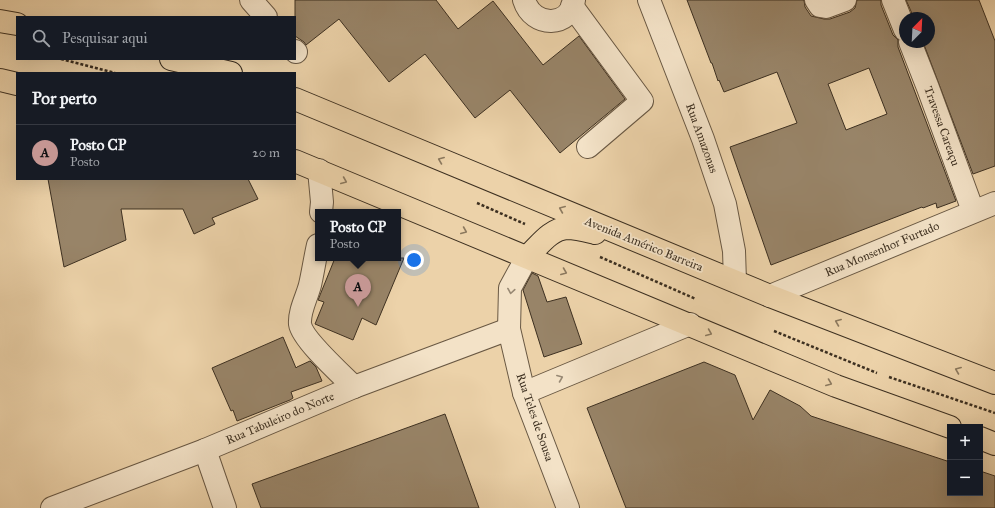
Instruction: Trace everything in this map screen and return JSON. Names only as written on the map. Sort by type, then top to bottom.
[{"type":"main road","points":[[0,21],[16,24]]},
{"type":"main road","points":[[175,60],[226,72]]},
{"type":"main road","points":[[0,80],[16,84]]},
{"type":"main road","name":"Avenida Américo Barreira","points":[[296,99],[770,296],[995,384]]},
{"type":"main road","points":[[296,161],[836,386],[947,426]]},
{"type":"main road","points":[[528,257],[550,235],[557,230],[568,228],[632,239]]},
{"type":"main road","points":[[983,439],[995,444]]},
{"type":"street","points":[[251,0],[265,16]]},
{"type":"street","points":[[524,0],[526,7],[532,14],[539,19],[547,21],[564,17],[573,3],[642,101],[588,147]]},
{"type":"street","name":"Rua Amazonas","points":[[649,0],[703,139],[725,204],[734,251],[735,281]]},
{"type":"street","points":[[818,3],[826,7],[845,0]]},
{"type":"street","points":[[893,0],[899,15]]},
{"type":"street","name":"Travessa Careaçu","points":[[912,48],[972,211]]},
{"type":"street","points":[[319,170],[321,209]]},
{"type":"street","name":"Rua Monsenhor Furtado","points":[[770,296],[972,211],[995,203]]},
{"type":"street","name":"Rua Teles de Sousa","points":[[528,257],[510,288],[509,329],[524,393],[568,508]]},
{"type":"street","points":[[315,260],[300,324],[303,332],[309,340],[354,387]]},
{"type":"street","points":[[524,393],[690,324]]},
{"type":"street","name":"Rua Tabuleiro do Norte","points":[[52,508],[205,450],[354,387],[509,329]]},
{"type":"street","points":[[205,450],[225,508]]},
{"type":"path","points":[[65,60],[111,72]]},
{"type":"path","points":[[599,256],[699,300]]},
{"type":"path","points":[[771,330],[881,374]]},
{"type":"path","points":[[888,376],[995,413]]},
{"type":"building","points":[[295,0],[436,0],[458,29],[493,1],[543,65],[579,36],[625,99],[560,153],[510,90],[475,118],[425,54],[389,82],[339,19],[306,45],[296,37]]},
{"type":"building","points":[[687,0],[804,0],[805,7],[811,16],[830,19],[850,12],[855,8],[857,0],[881,0],[881,5],[893,35],[898,40],[898,47],[956,201],[937,208],[936,203],[923,208],[922,207],[771,265],[730,147],[797,123],[777,72],[724,92],[711,63]],"holes":[[[869,68],[887,114],[846,130],[828,84]]]},
{"type":"building","points":[[906,0],[979,0],[995,41],[995,166],[973,174],[925,48],[935,48],[935,12],[911,12]]},
{"type":"building","points":[[48,180],[248,180],[258,199],[212,218],[215,224],[194,234],[183,209],[121,209],[126,240],[64,267]]},
{"type":"building","points":[[401,258],[404,258],[376,325],[362,318],[353,340],[315,324],[324,302],[318,300],[334,261],[401,261]]},
{"type":"building","points":[[532,273],[538,276],[547,302],[566,297],[582,344],[544,357],[523,290]]},
{"type":"building","points":[[283,337],[296,368],[310,361],[316,367],[322,381],[291,392],[293,398],[290,400],[237,421],[212,368]]},
{"type":"building","points":[[704,362],[735,375],[753,420],[770,390],[800,406],[811,416],[947,461],[947,496],[983,496],[983,472],[995,476],[995,508],[626,508],[587,408]]},
{"type":"building","points":[[445,414],[479,508],[261,508],[252,484]]},
{"type":"place","name":"Posto CP","points":[[358,307]]}]
